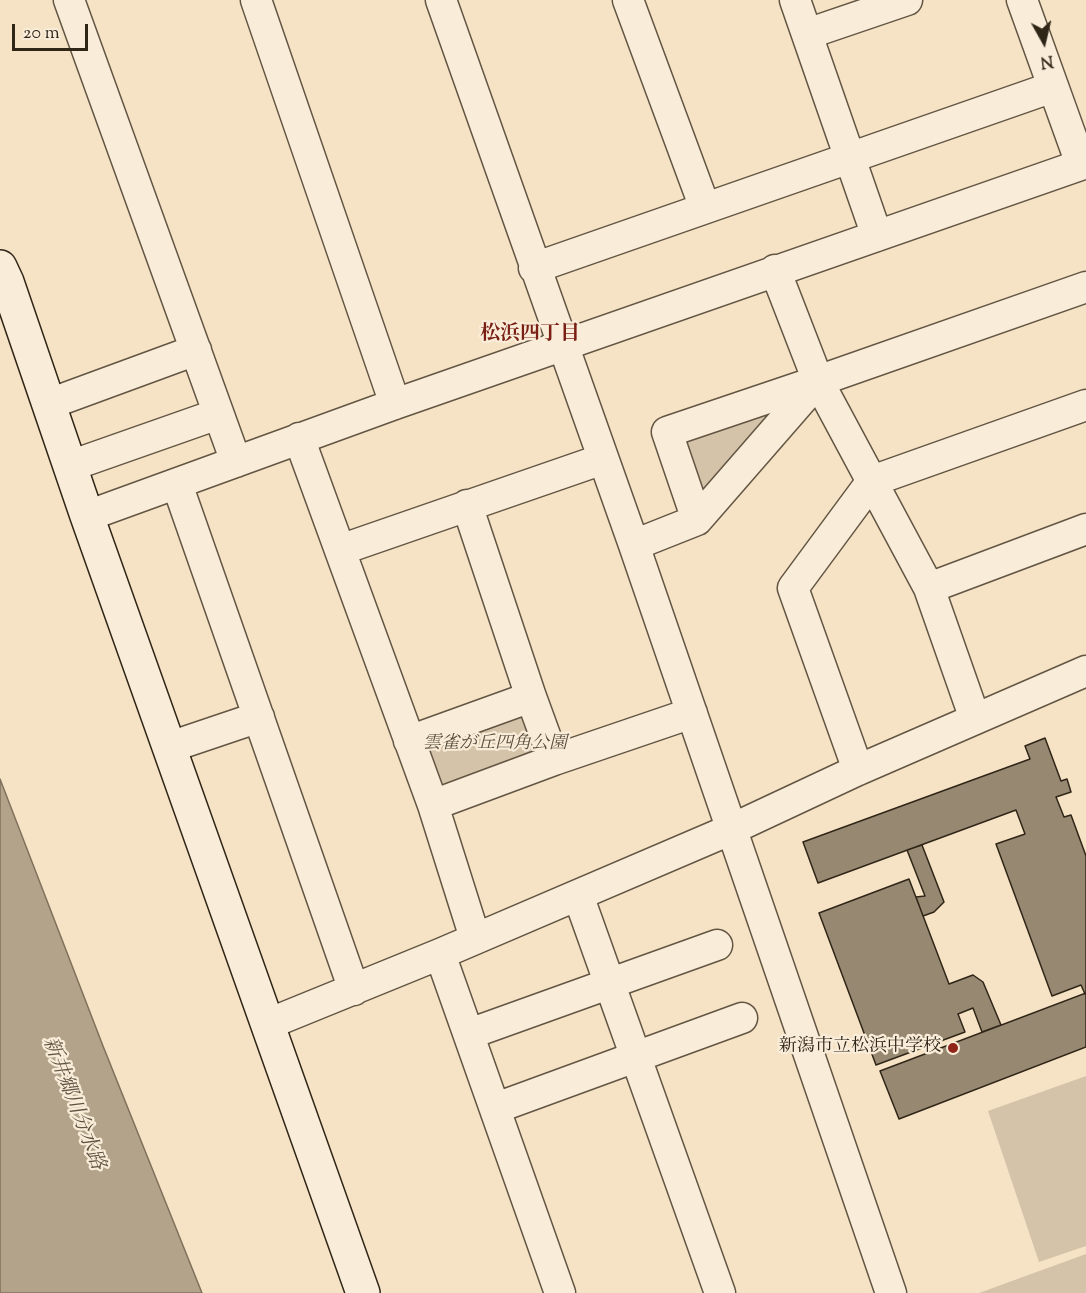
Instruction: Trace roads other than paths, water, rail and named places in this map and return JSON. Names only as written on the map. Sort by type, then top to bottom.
[{"type":"street","points":[[69,0],[236,462]]},
{"type":"street","points":[[256,0],[395,404]]},
{"type":"street","points":[[441,0],[634,545],[891,1293]]},
{"type":"street","points":[[628,0],[705,208]]},
{"type":"street","points":[[795,0],[877,236]]},
{"type":"street","points":[[807,34],[907,0]]},
{"type":"street","points":[[87,516],[395,404],[1084,163],[1053,87],[1022,0]]},
{"type":"street","points":[[534,268],[1053,87]]},
{"type":"street","points":[[0,267],[363,1293]]},
{"type":"street","points":[[775,270],[818,381],[929,588],[975,719]]},
{"type":"street","points":[[697,520],[667,432],[1086,287]]},
{"type":"street","points":[[49,405],[196,350]]},
{"type":"street","points":[[634,545],[697,520],[818,381]]},
{"type":"street","points":[[858,770],[793,588],[872,481],[1086,405]]},
{"type":"street","points":[[70,466],[219,414]]},
{"type":"street","points":[[299,438],[433,805],[475,938]]},
{"type":"street","points":[[340,550],[603,459]]},
{"type":"street","points":[[177,484],[354,990]]},
{"type":"street","points":[[467,506],[554,760]]},
{"type":"street","points":[[929,588],[1086,529]]},
{"type":"street","points":[[268,1024],[440,954],[732,829],[858,770],[1086,671]]},
{"type":"street","points":[[409,741],[531,697]]},
{"type":"street","points":[[433,805],[554,760],[692,713]]},
{"type":"street","points":[[170,747],[259,717]]},
{"type":"street","points":[[578,895],[720,1293]]},
{"type":"street","points":[[470,1034],[717,945]]},
{"type":"street","points":[[440,954],[560,1293]]},
{"type":"street","points":[[496,1108],[742,1018]]},
{"type":"water","name":"新井郷川分水路","points":[[0,779],[103,1046],[202,1293],[0,1293]]},
{"type":"place","name":"新潟市立松浜中学校","points":[[953,1048]]},
{"type":"district","name":"松浜四丁目","points":[[530,336]]},
{"type":"park label","name":"雲雀が丘四角公園","points":[[495,745]]}]
